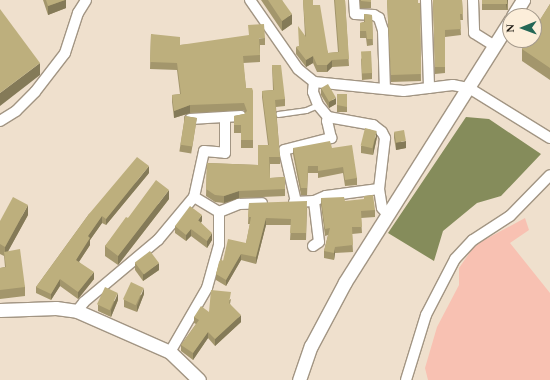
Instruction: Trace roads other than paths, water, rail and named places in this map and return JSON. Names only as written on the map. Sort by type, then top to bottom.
[{"type":"street","points":[[0,121],[16,111],[35,92],[65,53],[78,13],[86,0]]},
{"type":"street","points":[[250,0],[298,69],[314,82],[404,91],[453,85],[469,88],[550,138]]},
{"type":"street","points":[[354,0],[355,14],[374,15],[379,18],[382,30],[385,88]]},
{"type":"street","points":[[426,0],[429,88]]},
{"type":"street","points":[[473,0],[474,33],[495,46]]},
{"type":"street","points":[[299,380],[311,346],[345,282],[502,34]]},
{"type":"street","points":[[314,82],[313,92],[318,105],[328,117],[373,125],[382,132],[385,138],[379,189],[382,208],[388,215]]},
{"type":"street","points":[[190,119],[241,116]]},
{"type":"street","points":[[77,311],[84,302],[158,240],[194,197],[204,151],[225,153],[225,117]]},
{"type":"street","points":[[296,202],[284,150],[331,138],[326,121],[328,117]]},
{"type":"street","points":[[406,380],[426,315],[455,259],[473,240],[510,216],[550,175]]},
{"type":"street","points":[[219,212],[239,204],[314,201],[326,196],[379,189]]},
{"type":"street","points":[[194,197],[219,212]]},
{"type":"street","points":[[313,246],[319,242],[314,201]]},
{"type":"street","points":[[170,352],[207,288],[219,245],[219,212]]},
{"type":"street","points":[[0,310],[56,308],[77,311],[170,352],[199,380]]},
{"type":"lane","points":[[278,114],[306,110],[318,105]]}]
